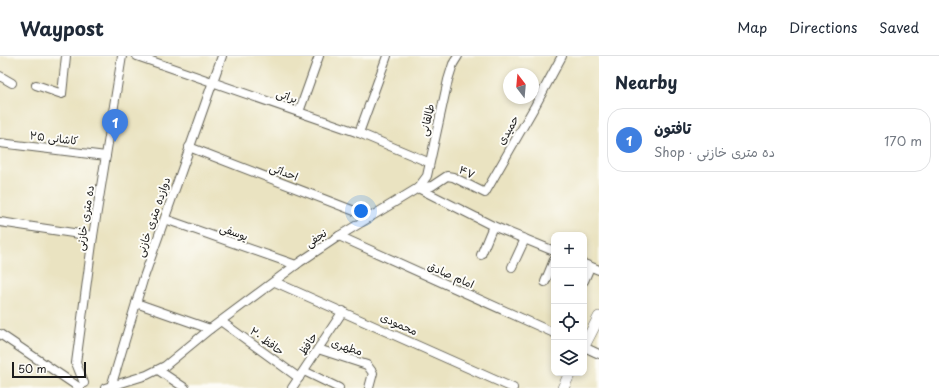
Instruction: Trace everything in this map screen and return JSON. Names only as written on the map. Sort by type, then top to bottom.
[{"type":"street","points":[[36,85],[62,94],[66,56]]},
{"type":"street","name":"ده متری خازنی","points":[[83,387],[76,363],[93,236],[122,56]]},
{"type":"street","name":"براتی","points":[[137,56],[359,133],[428,162]]},
{"type":"street","name":"دوازده متری خازنی","points":[[108,388],[164,218],[222,56]]},
{"type":"street","points":[[359,133],[387,56]]},
{"type":"street","name":"طالقانی","points":[[418,188],[427,176],[428,162],[448,80],[453,64],[458,56]]},
{"type":"street","name":"حمیدی","points":[[485,193],[562,56]]},
{"type":"street","points":[[299,112],[316,57]]},
{"type":"street","points":[[0,76],[12,83]]},
{"type":"street","name":"کاشانی ۲۵","points":[[0,143],[106,156]]},
{"type":"street","name":"احداثی","points":[[189,147],[370,217]]},
{"type":"street","name":"۴۷","points":[[418,188],[432,186],[447,176],[453,176],[485,193]]},
{"type":"street","points":[[418,188],[493,226],[551,250]]},
{"type":"street","name":"نجفی","points":[[108,388],[148,375],[165,366],[210,329],[222,322],[296,265],[339,236],[418,188]]},
{"type":"street","name":"یوسفی","points":[[164,218],[296,265]]},
{"type":"street","points":[[0,222],[93,236]]},
{"type":"street","points":[[481,254],[493,226]]},
{"type":"street","name":"امام صادق","points":[[339,236],[551,332]]},
{"type":"street","points":[[512,267],[524,239]]},
{"type":"street","points":[[587,266],[599,270]]},
{"type":"street","points":[[544,282],[551,267]]},
{"type":"street","name":"محمودی","points":[[275,282],[513,388]]},
{"type":"street","points":[[136,303],[210,329]]},
{"type":"street","name":"حافظ","points":[[292,388],[343,311]]},
{"type":"street","points":[[587,340],[599,317]]},
{"type":"street","name":"حافظ ۲۰","points":[[222,322],[301,375],[339,388]]},
{"type":"street","points":[[0,334],[83,387]]},
{"type":"street","points":[[587,348],[599,354]]},
{"type":"street","name":"مطهری","points":[[318,349],[367,365],[373,373],[371,387]]},
{"type":"street","points":[[158,370],[185,388]]},
{"type":"street","points":[[563,388],[569,376]]},
{"type":"place","name":"تافتون","points":[[115,142]]}]
